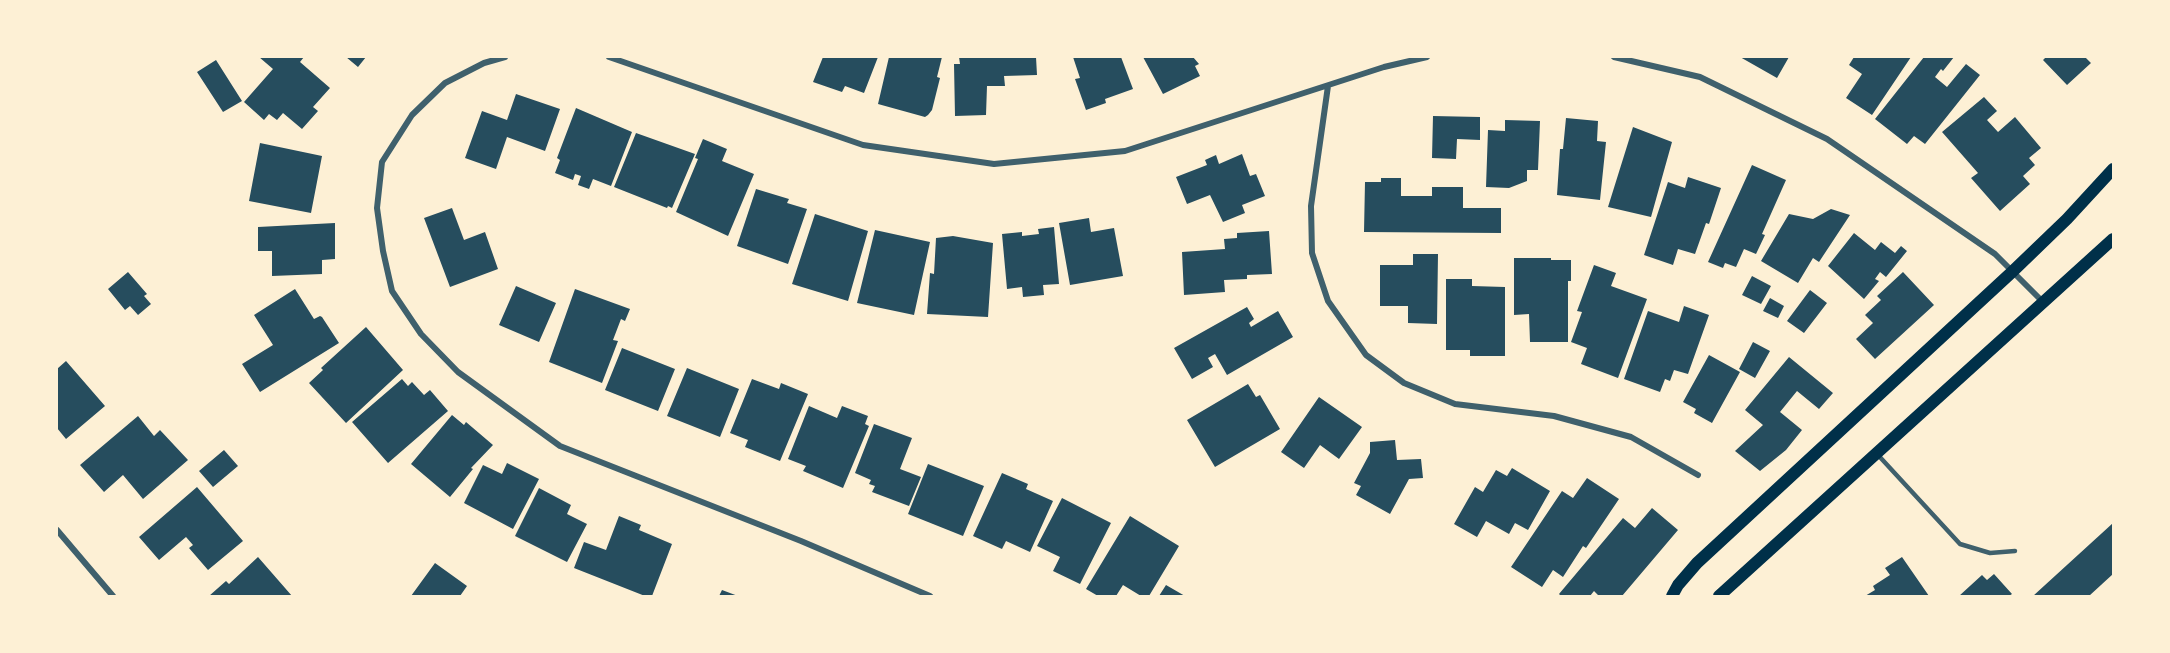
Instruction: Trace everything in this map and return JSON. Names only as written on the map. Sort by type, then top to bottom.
[{"type":"main road","points":[[1672,596],[1678,585],[1697,563],[2012,272],[2067,219],[2113,169]]},
{"type":"main road","points":[[1719,596],[2113,239]]},
{"type":"street","points":[[505,57],[484,63],[445,83],[412,115],[382,162],[377,208],[382,250],[392,291],[421,334],[458,372],[560,446],[801,541],[930,596]]},
{"type":"street","points":[[609,57],[863,145],[994,164],[1125,151],[1384,66],[1427,57]]},
{"type":"street","points":[[1614,57],[1700,77],[1827,139],[1995,254],[2043,302]]},
{"type":"street","points":[[1328,86],[1311,206],[1312,253],[1328,301],[1366,355],[1404,383],[1455,404],[1554,416],[1631,437],[1698,475]]},
{"type":"street","points":[[57,530],[113,596]]},
{"type":"lane","points":[[1876,453],[1960,544],[1990,553],[2015,551]]},
{"type":"building","points":[[259,57],[304,57],[300,62],[330,88],[313,107],[318,111],[302,129],[283,113],[277,120],[269,114],[264,120],[244,102],[273,69]]},
{"type":"building","points":[[346,57],[366,57],[358,67]]},
{"type":"building","points":[[823,57],[878,57],[864,93],[845,86],[842,92],[813,82]]},
{"type":"building","points":[[889,57],[942,57],[937,77],[940,78],[932,110],[925,117],[878,104]]},
{"type":"building","points":[[959,57],[1036,57],[1037,75],[1004,76],[1005,86],[987,86],[986,115],[955,116],[954,64],[960,64]]},
{"type":"building","points":[[1073,57],[1121,57],[1133,89],[1105,99],[1106,103],[1086,110],[1075,79],[1080,78]]},
{"type":"building","points":[[1143,57],[1193,57],[1199,64],[1195,66],[1200,76],[1163,94]]},
{"type":"building","points":[[1740,57],[1789,57],[1777,78]]},
{"type":"building","points":[[1854,57],[1911,57],[1872,115],[1846,98],[1862,74],[1849,65]]},
{"type":"building","points":[[1924,57],[1954,57],[1935,77],[1947,87],[1966,64],[1980,75],[1925,144],[1914,136],[1907,144],[1875,119]]},
{"type":"building","points":[[2046,57],[2085,57],[2091,63],[2067,85],[2043,60]]},
{"type":"building","points":[[216,60],[242,101],[223,112],[197,72]]},
{"type":"building","points":[[516,94],[560,109],[545,151],[507,137],[496,169],[465,158],[482,111],[507,120]]},
{"type":"building","points":[[1984,97],[1997,111],[1987,120],[1998,132],[2015,117],[2041,148],[2029,158],[2035,165],[2023,176],[2030,184],[2000,211],[1971,178],[1978,173],[1942,132]]},
{"type":"building","points":[[576,108],[632,132],[611,186],[593,179],[589,189],[578,185],[581,176],[575,174],[573,180],[555,173],[560,160],[557,158]]},
{"type":"building","points":[[1433,116],[1480,117],[1480,140],[1457,139],[1456,159],[1432,158]]},
{"type":"building","points":[[1566,118],[1598,121],[1597,141],[1606,142],[1600,200],[1557,195],[1560,149],[1563,149]]},
{"type":"building","points":[[1505,120],[1540,121],[1538,170],[1527,170],[1527,181],[1509,188],[1486,187],[1488,130],[1505,131]]},
{"type":"building","points":[[1633,127],[1672,142],[1651,217],[1608,207]]},
{"type":"building","points":[[636,133],[695,154],[672,208],[614,187]]},
{"type":"building","points":[[703,139],[727,149],[722,161],[754,174],[728,236],[676,212],[698,159],[695,158]]},
{"type":"building","points":[[260,143],[322,156],[311,213],[249,201]]},
{"type":"building","points":[[1242,154],[1250,176],[1256,174],[1265,196],[1242,205],[1245,213],[1223,222],[1210,195],[1187,204],[1176,177],[1207,165],[1205,160],[1216,155],[1219,164]]},
{"type":"building","points":[[1752,165],[1786,180],[1762,234],[1765,235],[1756,254],[1744,249],[1736,267],[1725,263],[1723,268],[1708,262]]},
{"type":"building","points":[[1688,177],[1721,188],[1709,224],[1706,223],[1695,254],[1678,249],[1673,265],[1644,255],[1668,182],[1685,188]]},
{"type":"building","points":[[1381,178],[1401,178],[1401,196],[1432,196],[1432,187],[1463,187],[1463,208],[1501,208],[1501,233],[1364,232],[1365,182],[1381,182]]},
{"type":"building","points":[[756,189],[789,199],[787,203],[807,209],[788,264],[737,246]]},
{"type":"building","points":[[452,208],[464,240],[485,232],[498,269],[450,287],[424,218]]},
{"type":"building","points":[[1831,209],[1850,215],[1819,262],[1813,258],[1798,283],[1761,261],[1789,214],[1813,219]]},
{"type":"building","points":[[815,214],[868,231],[848,301],[792,284]]},
{"type":"building","points":[[1089,218],[1091,232],[1114,228],[1123,276],[1070,285],[1059,223]]},
{"type":"building","points":[[335,223],[335,259],[322,260],[322,274],[272,276],[272,251],[258,251],[258,227]]},
{"type":"building","points":[[1054,227],[1059,284],[1043,285],[1044,295],[1023,297],[1022,287],[1007,289],[1002,234],[1022,232],[1022,236],[1039,234],[1038,229]]},
{"type":"building","points":[[875,230],[930,242],[914,315],[857,303]]},
{"type":"building","points":[[1269,231],[1272,274],[1247,275],[1247,279],[1224,280],[1225,292],[1184,295],[1182,252],[1225,249],[1224,239],[1237,238],[1237,233]]},
{"type":"building","points":[[1854,233],[1875,250],[1881,242],[1895,253],[1901,246],[1907,251],[1886,277],[1880,272],[1875,279],[1879,281],[1864,299],[1828,266]]},
{"type":"building","points":[[953,236],[993,243],[988,317],[927,314],[930,273],[934,274],[936,238]]},
{"type":"building","points":[[1413,254],[1438,254],[1437,324],[1408,323],[1408,306],[1380,306],[1380,265],[1413,265]]},
{"type":"building","points":[[1514,258],[1571,260],[1571,281],[1568,281],[1568,342],[1530,342],[1529,314],[1514,315]]},
{"type":"building","points":[[1594,265],[1616,273],[1611,286],[1647,299],[1618,378],[1581,364],[1587,348],[1571,342],[1582,312],[1577,311]]},
{"type":"building","points":[[128,272],[147,294],[144,296],[151,304],[138,315],[130,306],[125,310],[108,289]]},
{"type":"building","points":[[1903,272],[1934,305],[1875,359],[1856,339],[1873,323],[1865,315],[1881,300],[1877,296]]},
{"type":"building","points":[[1752,276],[1771,286],[1761,304],[1742,295]]},
{"type":"building","points":[[1446,279],[1472,279],[1472,286],[1505,287],[1505,356],[1470,356],[1470,350],[1446,350]]},
{"type":"building","points":[[516,286],[556,303],[539,342],[499,325]]},
{"type":"building","points":[[295,289],[314,319],[322,317],[339,343],[260,392],[242,364],[273,345],[254,315]]},
{"type":"building","points":[[575,289],[630,309],[625,321],[621,319],[613,340],[618,341],[602,383],[549,362]]},
{"type":"building","points":[[1810,290],[1827,303],[1804,333],[1787,321]]},
{"type":"building","points":[[1770,298],[1784,306],[1778,318],[1763,311]]},
{"type":"building","points":[[1684,306],[1709,315],[1688,374],[1674,370],[1670,381],[1665,379],[1660,392],[1624,379],[1648,311],[1679,322]]},
{"type":"building","points":[[1247,307],[1254,319],[1249,323],[1251,327],[1278,311],[1293,337],[1227,375],[1215,354],[1208,358],[1213,367],[1192,379],[1174,348]]},
{"type":"building","points":[[366,327],[403,370],[346,423],[309,383],[323,370],[321,368]]},
{"type":"building","points":[[1753,342],[1770,351],[1755,378],[1739,369]]},
{"type":"building","points":[[622,348],[675,369],[658,411],[605,390]]},
{"type":"building","points":[[1709,355],[1740,372],[1712,423],[1694,413],[1696,409],[1683,402]]},
{"type":"building","points":[[1789,357],[1833,393],[1819,409],[1797,391],[1780,412],[1802,430],[1786,450],[1760,471],[1735,451],[1763,425],[1745,410]]},
{"type":"building","points":[[66,361],[105,406],[66,439],[57,428],[57,369]]},
{"type":"building","points":[[687,368],[739,389],[720,437],[667,416]]},
{"type":"building","points":[[402,379],[408,386],[412,382],[424,395],[430,390],[448,411],[388,463],[352,422]]},
{"type":"building","points":[[752,379],[779,389],[781,383],[808,394],[780,461],[745,447],[748,440],[730,433]]},
{"type":"building","points":[[1248,384],[1256,397],[1260,395],[1280,429],[1215,467],[1187,420]]},
{"type":"building","points":[[1319,397],[1362,427],[1339,459],[1320,445],[1304,468],[1281,452]]},
{"type":"building","points":[[809,406],[837,418],[842,406],[868,416],[865,424],[869,426],[843,488],[803,471],[806,466],[788,459]]},
{"type":"building","points":[[452,415],[464,425],[466,422],[493,445],[471,468],[473,469],[450,497],[411,464]]},
{"type":"building","points":[[138,416],[154,436],[160,430],[188,460],[143,499],[123,475],[104,492],[80,465]]},
{"type":"building","points":[[874,424],[912,438],[900,469],[921,477],[909,506],[872,492],[875,486],[869,484],[871,480],[855,473]]},
{"type":"building","points":[[1395,440],[1397,460],[1421,459],[1423,478],[1409,479],[1390,514],[1356,495],[1361,486],[1354,483],[1370,453],[1370,442]]},
{"type":"building","points":[[224,450],[238,466],[213,487],[199,471]]},
{"type":"building","points":[[507,463],[539,479],[513,529],[464,503],[483,465],[502,474]]},
{"type":"building","points":[[928,464],[984,486],[963,536],[908,514]]},
{"type":"building","points":[[1512,468],[1550,491],[1528,530],[1515,523],[1509,534],[1486,521],[1477,537],[1454,524],[1475,487],[1483,492],[1496,470],[1507,476]]},
{"type":"building","points":[[1002,473],[1028,484],[1026,489],[1053,501],[1030,552],[1006,541],[1002,549],[973,536]]},
{"type":"building","points":[[1587,478],[1619,499],[1586,548],[1583,546],[1563,577],[1553,570],[1542,587],[1511,567],[1562,491],[1573,498]]},
{"type":"building","points":[[197,487],[243,541],[208,570],[189,548],[193,545],[186,537],[159,560],[139,537]]},
{"type":"building","points":[[539,488],[571,505],[567,514],[587,524],[567,562],[515,536]]},
{"type":"building","points":[[1062,498],[1111,523],[1080,584],[1053,571],[1060,557],[1037,546]]},
{"type":"building","points":[[1652,508],[1678,530],[1622,596],[1599,596],[1594,591],[1590,596],[1561,596],[1559,594],[1623,518],[1635,528]]},
{"type":"building","points":[[619,516],[641,525],[639,530],[672,544],[652,596],[645,596],[574,568],[584,542],[606,550]]},
{"type":"building","points":[[1130,516],[1179,546],[1149,596],[1141,596],[1123,585],[1116,596],[1098,596],[1086,589]]},
{"type":"building","points":[[2113,523],[2113,574],[2089,596],[2033,596]]},
{"type":"building","points":[[258,557],[292,596],[209,596],[226,581],[229,584]]},
{"type":"building","points":[[1902,557],[1929,596],[1865,596],[1875,590],[1873,586],[1890,575],[1885,568]]},
{"type":"building","points":[[435,563],[467,586],[460,596],[411,596]]},
{"type":"building","points":[[1994,574],[2012,594],[2009,596],[1959,596],[1982,575],[1987,580]]},
{"type":"building","points":[[1166,585],[1185,596],[1159,596]]},
{"type":"building","points":[[722,590],[738,596],[719,596]]}]
